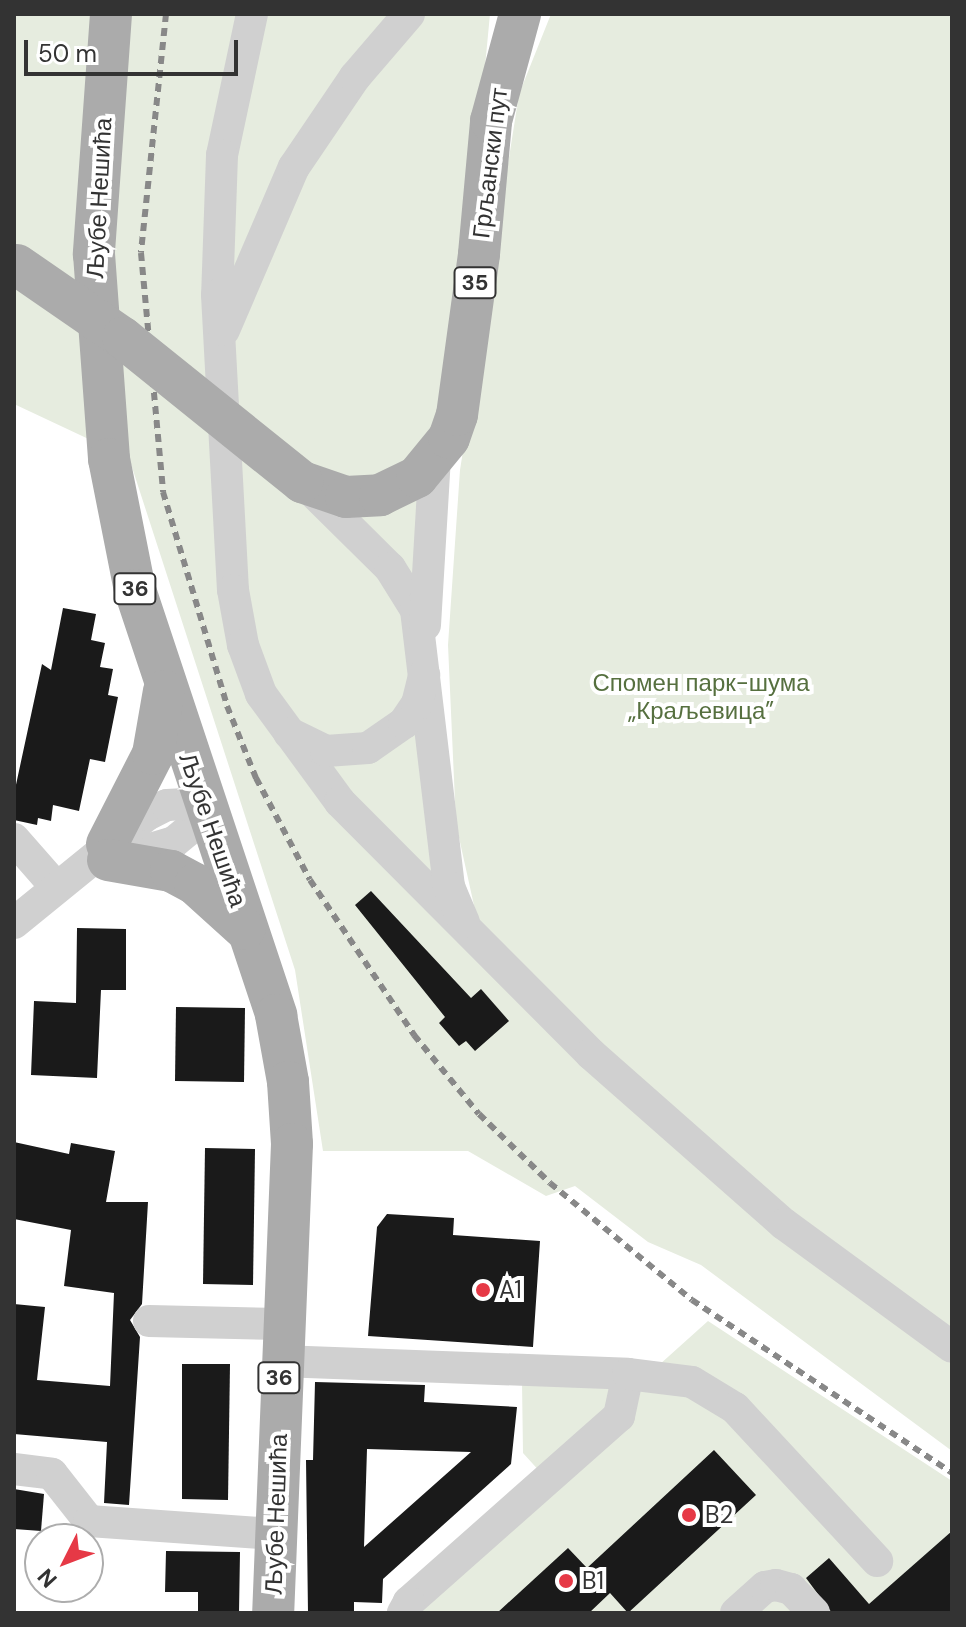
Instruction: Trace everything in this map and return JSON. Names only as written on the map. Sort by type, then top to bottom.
[{"type":"main road","name":"Грљански пут","points":[[16,264],[123,338],[302,482],[346,497],[380,495],[409,483],[435,458],[457,415],[491,121],[520,14]]},
{"type":"main road","name":"Љубе Нешића","points":[[111,26],[94,254],[101,397],[126,553],[165,686],[276,1015],[288,1082],[292,1144],[281,1343],[273,1613]]},
{"type":"main road","points":[[165,686],[153,754],[100,856],[171,871],[195,884],[247,931]]},
{"type":"street","points":[[252,14],[222,155],[217,348],[225,517],[237,614],[254,676],[283,729],[340,802],[471,936],[703,1157],[784,1224],[952,1347]]},
{"type":"street","points":[[217,348],[294,167],[355,77],[409,14]]},
{"type":"street","points":[[283,729],[326,751],[351,752],[382,742],[417,704],[425,655],[435,458]]},
{"type":"street","points":[[302,482],[401,582],[416,610],[425,655],[449,887],[471,936]]},
{"type":"street","points":[[14,923],[56,887],[100,856],[174,842],[206,808]]},
{"type":"street","points":[[14,839],[56,887]]},
{"type":"street","points":[[149,1321],[281,1343],[692,1382],[735,1408],[877,1561]]},
{"type":"street","points":[[403,1613],[409,1602],[619,1416],[628,1374]]},
{"type":"street","points":[[27,1469],[63,1483],[89,1521],[275,1534]]},
{"type":"street","points":[[736,1613],[765,1587],[776,1585],[791,1589],[814,1613]]},
{"type":"green space","name":"Спомен парк-шума „Краљевица”","points":[[14,14],[490,14],[420,749],[477,919],[456,824],[448,645],[460,470],[519,94],[551,14],[952,14],[952,1451],[701,1265],[648,1242],[575,1186],[546,1196],[468,1151],[323,1151],[295,970],[129,458],[14,404]]},
{"type":"green space","points":[[708,1321],[952,1481],[952,1613],[398,1613],[542,1474],[523,1453],[522,1383],[659,1365]]},
{"type":"building","points":[[63,608],[96,614],[91,640],[105,643],[100,667],[113,669],[108,695],[118,697],[105,762],[90,759],[79,811],[53,805],[51,821],[38,818],[37,825],[14,820],[14,794],[42,664],[51,670]]},
{"type":"building","points":[[371,891],[471,998],[481,989],[509,1021],[475,1051],[466,1041],[459,1046],[439,1023],[445,1017],[355,905]]},
{"type":"building","points":[[77,928],[126,929],[126,990],[101,990],[97,1078],[31,1075],[34,1001],[76,1003]]},
{"type":"building","points":[[176,1007],[245,1008],[244,1082],[175,1081]]},
{"type":"building","points":[[14,1142],[69,1154],[71,1143],[115,1151],[106,1202],[148,1202],[142,1304],[130,1320],[140,1337],[129,1505],[104,1503],[107,1442],[14,1434],[14,1304],[45,1307],[37,1380],[110,1386],[114,1293],[64,1286],[71,1230],[14,1219]]},
{"type":"building","points":[[205,1148],[255,1149],[253,1285],[203,1284]]},
{"type":"building","name":"A1","points":[[387,1214],[454,1218],[453,1235],[540,1241],[533,1347],[368,1336],[377,1227]]},
{"type":"building","points":[[182,1364],[230,1364],[228,1500],[182,1499]]},
{"type":"building","points":[[315,1382],[425,1385],[424,1402],[517,1407],[511,1464],[383,1579],[382,1603],[354,1602],[354,1613],[308,1613],[306,1460],[313,1460]],"holes":[[[367,1449],[471,1452],[364,1547]]]},
{"type":"building","name":"B2","points":[[714,1450],[756,1495],[628,1613],[610,1593],[589,1613],[497,1613],[568,1548],[587,1568]]},
{"type":"building","points":[[14,1489],[44,1494],[42,1523],[24,1523],[24,1530],[14,1529]]},
{"type":"building","points":[[952,1531],[952,1613],[832,1613],[806,1578],[829,1558],[869,1604]]},
{"type":"building","points":[[166,1551],[240,1552],[239,1613],[198,1613],[198,1592],[165,1592]]},
{"type":"railway","points":[[166,14],[141,253],[163,492],[227,706],[256,778],[310,880],[414,1035],[479,1114],[550,1183],[692,1300],[952,1473]]},
{"type":"place","name":"A1","points":[[483,1290]]},
{"type":"place","name":"B2","points":[[689,1515]]},
{"type":"place","name":"B1","points":[[566,1581]]}]
